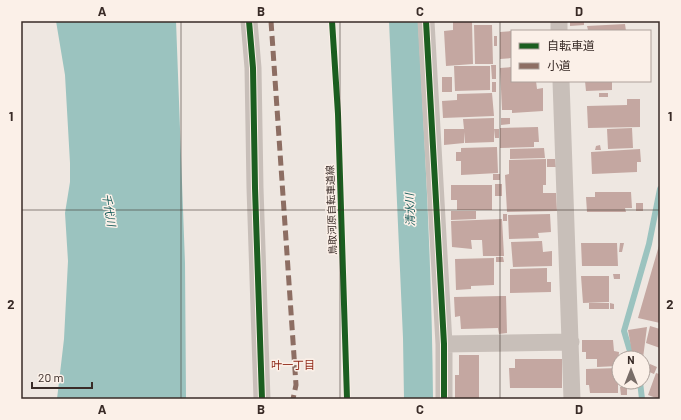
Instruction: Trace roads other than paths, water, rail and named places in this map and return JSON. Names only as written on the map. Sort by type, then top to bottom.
[{"type":"street","points":[[250,21],[253,68],[255,188],[262,399]]},
{"type":"street","points":[[426,21],[444,344],[444,399]]},
{"type":"street","points":[[561,82],[572,399]]},
{"type":"street","points":[[444,344],[571,342]]},
{"type":"water","name":"千代川","points":[[56,21],[176,21],[185,263],[186,399],[57,399],[64,339],[68,261],[65,213],[70,182],[70,163],[65,75]]},
{"type":"water","name":"清水川","points":[[389,21],[418,21],[430,257],[433,399],[404,399],[403,338]]},
{"type":"waterway","points":[[630,350],[624,331],[649,244],[660,189]]},
{"type":"waterway","points":[[641,390],[642,399]]},
{"type":"district","name":"叶一丁目","points":[[293,365]]}]
